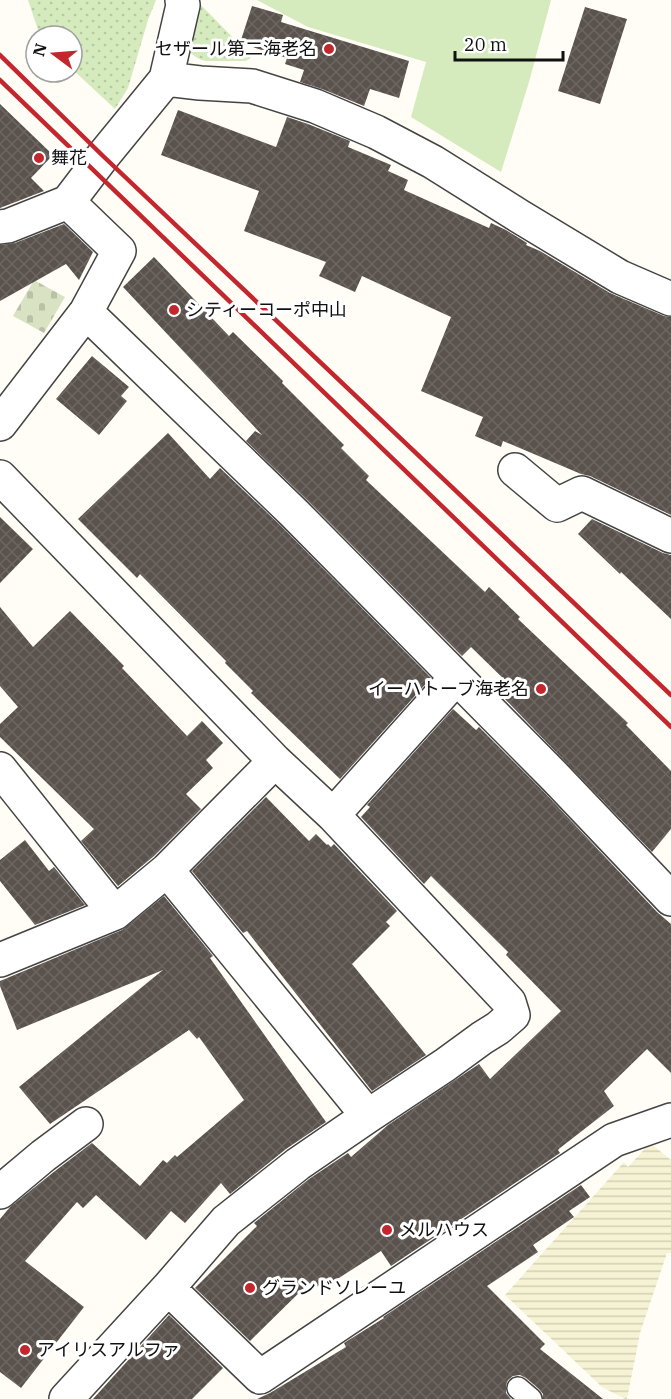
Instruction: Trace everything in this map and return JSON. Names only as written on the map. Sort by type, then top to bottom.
[{"type":"street","points":[[0,227],[8,226],[68,202],[166,79],[182,0]]},
{"type":"street","points":[[166,79],[252,86],[315,106],[355,123],[433,162],[620,277],[671,299]]},
{"type":"street","points":[[0,424],[86,312],[119,251],[68,202]]},
{"type":"street","points":[[86,312],[293,512],[671,898]]},
{"type":"street","points":[[515,470],[557,505],[582,493],[671,536]]},
{"type":"street","points":[[0,477],[275,761],[333,815],[509,1002],[513,1015],[445,1065],[298,1164],[226,1221],[66,1399]]},
{"type":"street","points":[[333,815],[456,678]]},
{"type":"street","points":[[0,960],[115,913],[167,870],[275,761]]},
{"type":"street","points":[[0,769],[115,913]]},
{"type":"street","points":[[167,870],[368,1116]]},
{"type":"street","points":[[168,1288],[260,1377],[614,1140],[671,1120]]},
{"type":"street","points":[[0,1192],[86,1124]]},
{"type":"shaded area","points":[[650,1143],[671,1160],[671,1253],[667,1253],[640,1333],[627,1399],[625,1399],[602,1387],[505,1295],[624,1162],[628,1167]]},
{"type":"green space","points":[[28,0],[156,0],[128,88],[115,109],[84,80],[84,24],[36,24]]},
{"type":"green space","points":[[257,0],[551,0],[501,172],[411,117],[426,62],[308,27]]},
{"type":"green space","points":[[197,1],[252,57],[246,61],[206,61],[187,49]]},
{"type":"green space","points":[[34,280],[65,297],[44,333],[13,316]]},
{"type":"building","name":"セザール第二海老名","points":[[252,6],[283,15],[281,22],[409,61],[399,98],[370,89],[364,106],[300,82],[304,70],[285,64],[287,58],[240,43]]},
{"type":"building","points":[[585,7],[627,19],[600,104],[558,91]]},
{"type":"building","points":[[0,104],[53,155],[31,178],[44,191],[0,208]]},
{"type":"building","points":[[178,110],[276,147],[287,117],[350,141],[348,147],[391,165],[388,171],[408,180],[404,190],[489,228],[491,223],[506,230],[527,243],[526,245],[610,293],[671,317],[671,515],[590,476],[503,441],[501,447],[475,436],[483,417],[421,391],[451,317],[362,276],[355,292],[319,276],[326,262],[244,231],[259,191],[161,155]]},
{"type":"building","points":[[64,224],[93,252],[79,280],[66,264],[0,301],[0,245],[15,243]]},
{"type":"building","points":[[154,257],[229,336],[233,332],[344,445],[341,448],[369,476],[366,480],[485,592],[489,587],[520,617],[518,619],[628,723],[626,725],[671,771],[671,829],[652,852],[505,699],[514,689],[471,647],[462,656],[246,441],[255,431],[262,435],[123,287]]},
{"type":"building","points":[[92,356],[129,387],[121,396],[127,401],[99,435],[56,399]]},
{"type":"building","points":[[168,433],[210,479],[220,468],[280,525],[431,678],[340,779],[251,693],[253,691],[225,663],[226,661],[140,574],[137,578],[78,519]]},
{"type":"building","points":[[0,517],[33,549],[0,583]]},
{"type":"building","points":[[592,519],[671,555],[671,619],[578,534]]},
{"type":"building","points":[[0,607],[33,647],[70,611],[124,666],[122,668],[187,736],[202,721],[223,743],[206,760],[213,768],[186,794],[201,809],[154,856],[118,886],[81,841],[94,829],[0,737],[0,724],[18,707],[0,686]]},
{"type":"building","points":[[453,709],[476,730],[479,727],[671,924],[671,1073],[647,1049],[604,1091],[614,1106],[560,1148],[558,1150],[560,1153],[391,1266],[381,1251],[328,1285],[326,1281],[313,1289],[309,1283],[250,1341],[195,1288],[257,1226],[254,1223],[309,1179],[348,1153],[351,1157],[388,1125],[479,1064],[490,1079],[561,1011],[506,955],[508,952],[431,876],[424,884],[361,817],[370,807],[367,805]]},
{"type":"building","points":[[266,797],[309,841],[316,834],[327,845],[331,847],[334,844],[397,911],[386,922],[390,926],[352,964],[426,1055],[372,1091],[247,931],[243,933],[192,871]]},
{"type":"building","points":[[25,840],[49,871],[54,867],[85,905],[35,925],[0,881],[0,860]]},
{"type":"building","points":[[164,896],[213,956],[210,958],[326,1122],[286,1149],[230,1194],[221,1183],[185,1223],[171,1211],[146,1240],[96,1195],[83,1208],[77,1202],[25,1261],[84,1307],[21,1388],[0,1372],[0,1219],[10,1207],[92,1143],[140,1186],[163,1160],[167,1163],[175,1155],[177,1157],[244,1100],[199,1037],[197,1039],[189,1030],[50,1124],[19,1087],[163,970],[17,1030],[0,981],[122,930]]},
{"type":"building","points":[[581,1185],[590,1197],[569,1211],[574,1217],[533,1245],[538,1252],[487,1286],[545,1344],[540,1349],[603,1399],[543,1399],[543,1394],[539,1389],[520,1375],[513,1376],[506,1385],[506,1393],[511,1399],[257,1399],[346,1347],[344,1343]]},
{"type":"building","points":[[169,1315],[223,1368],[192,1399],[93,1399]]},
{"type":"railway","points":[[0,55],[103,156],[671,695]]},
{"type":"railway","points":[[0,80],[671,727]]},
{"type":"place","name":"セザール第二海老名","points":[[329,49]]},
{"type":"place","name":"舞花","points":[[39,158]]},
{"type":"place","name":"シティーコーポ中山","points":[[174,310]]},
{"type":"place","name":"イーハトーブ海老名","points":[[541,689]]},
{"type":"place","name":"メルハウス","points":[[387,1230]]},
{"type":"place","name":"グランドソレーユ","points":[[250,1288]]},
{"type":"place","name":"アイリスアルファ","points":[[25,1350]]}]
